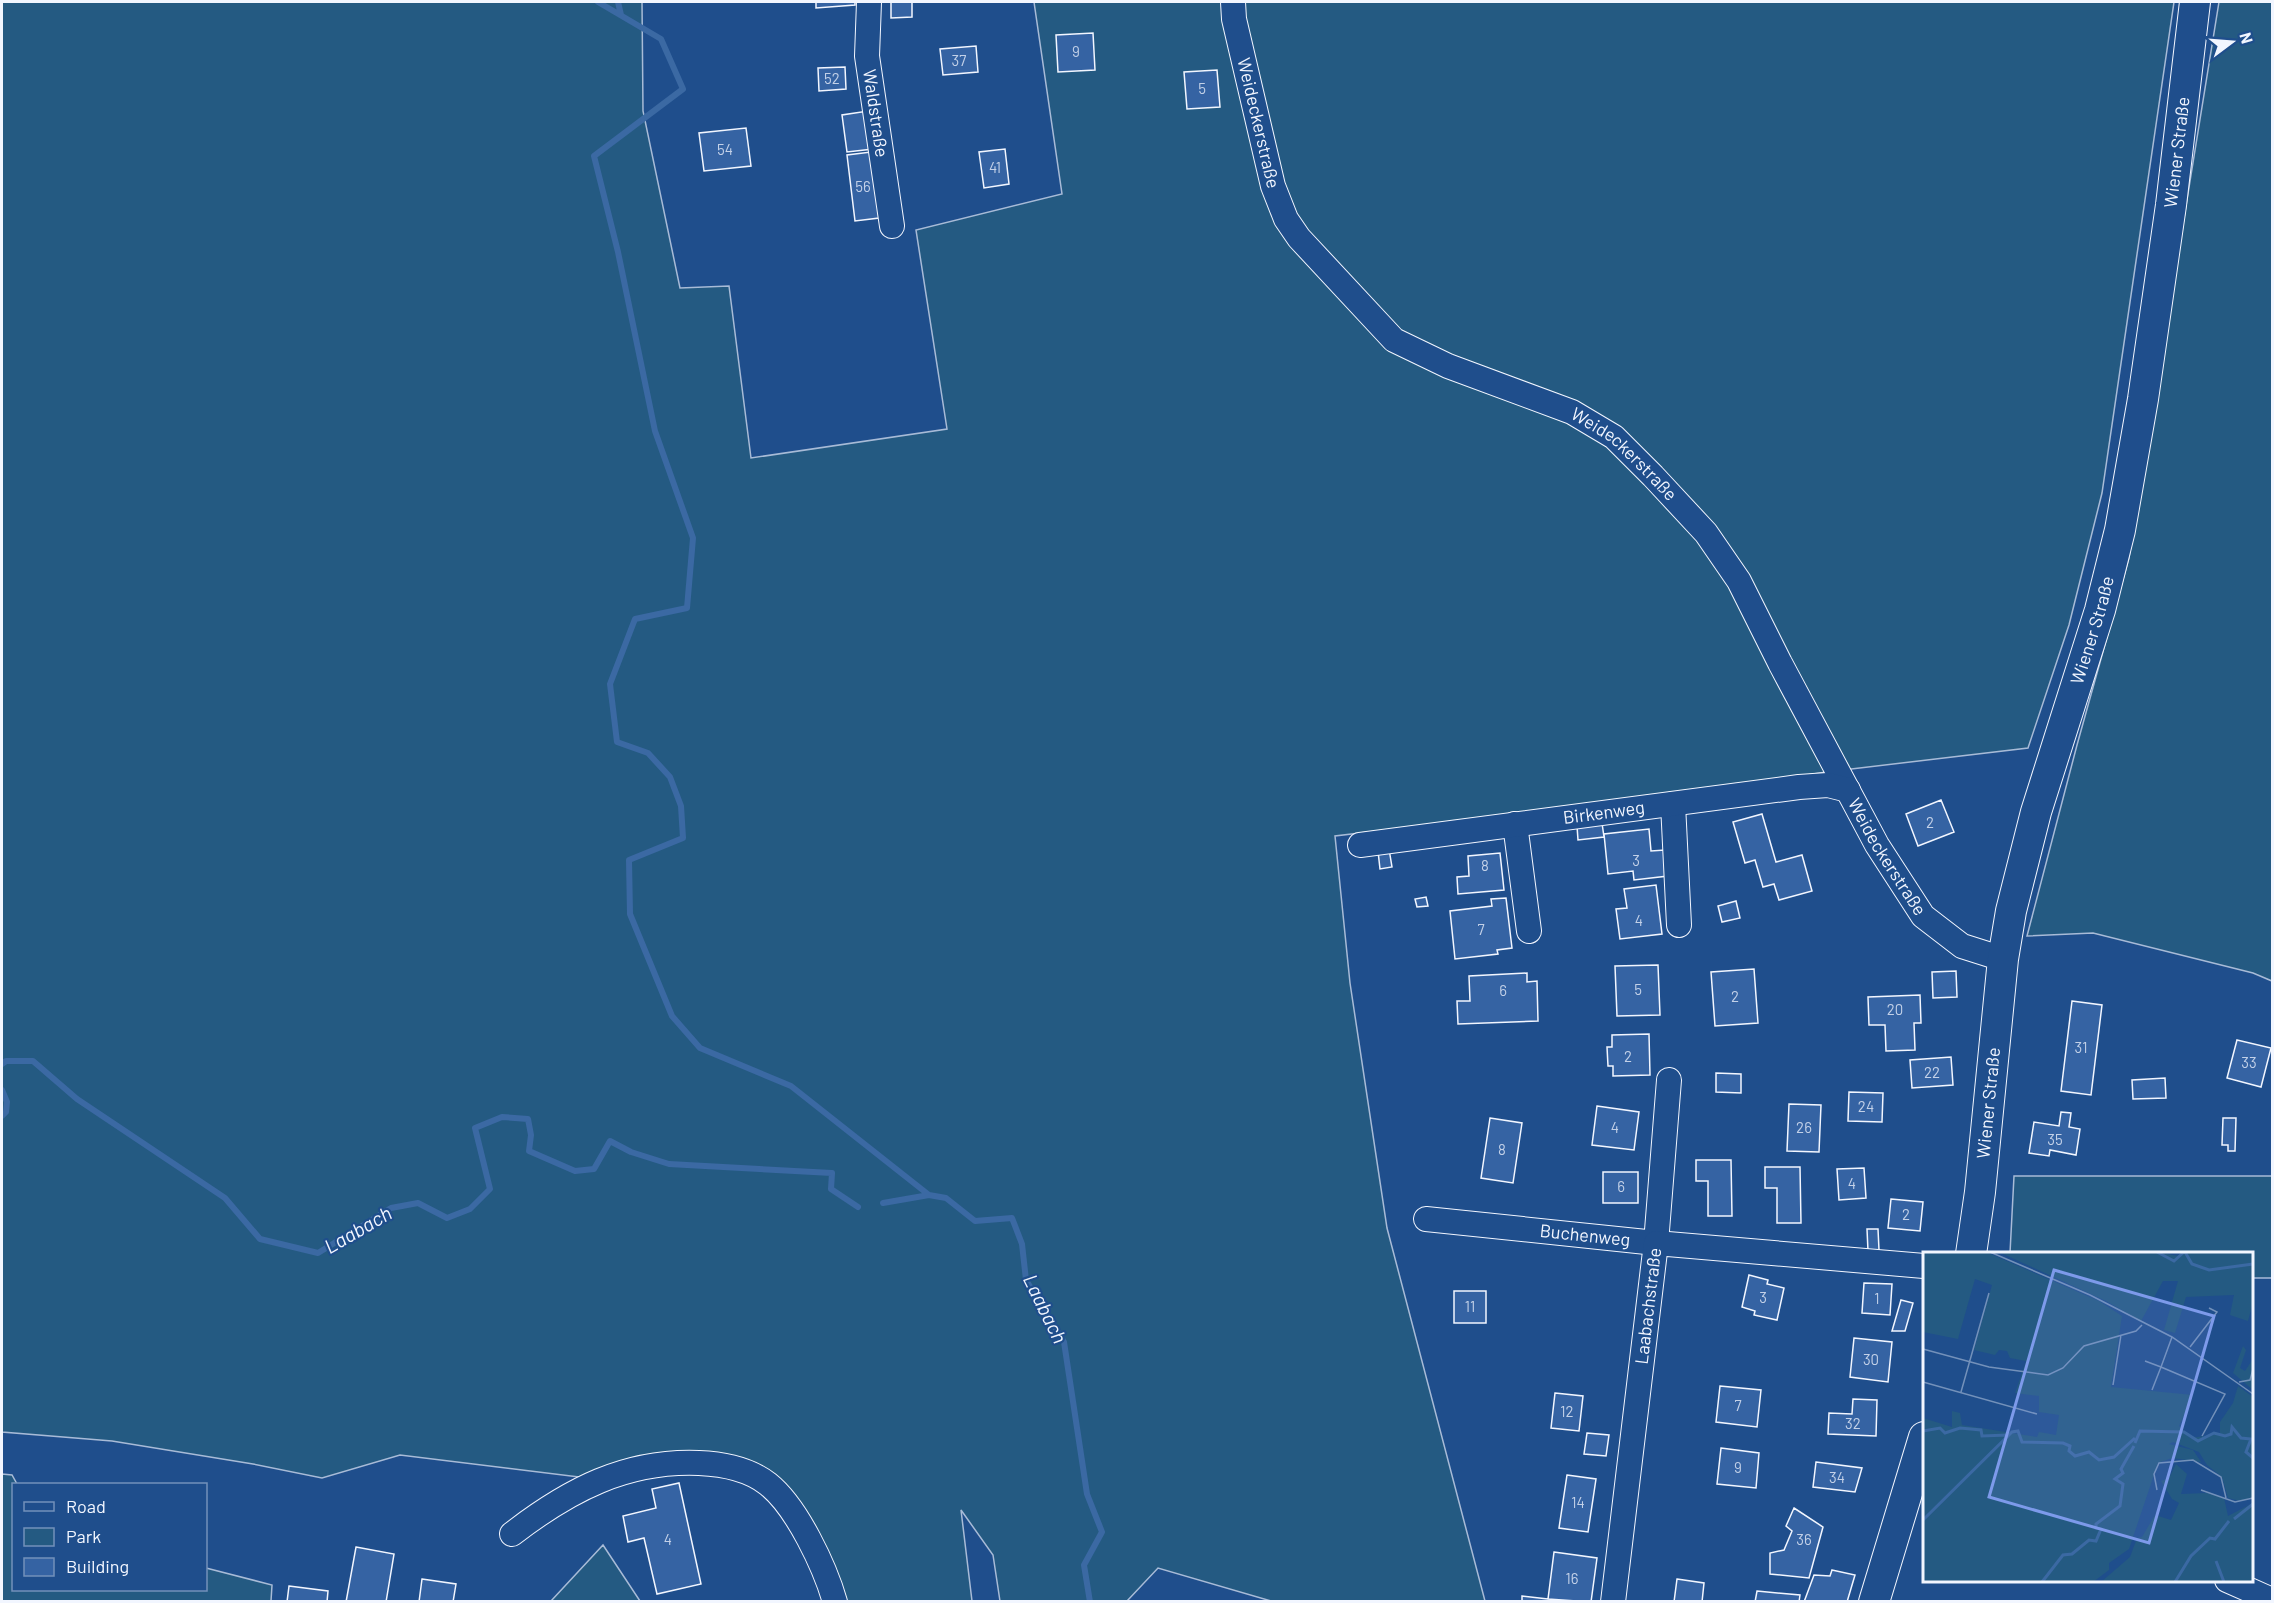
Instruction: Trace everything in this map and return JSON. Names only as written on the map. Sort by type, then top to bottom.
[{"type":"main road","name":"Wiener Straße","points":[[1971,1252],[1989,1116],[2003,958],[2018,879],[2036,812],[2100,610],[2120,530],[2143,399],[2168,228],[2195,2]]},
{"type":"main road","points":[[1874,1602],[1923,1453]]},
{"type":"street","name":"Waldstraße","points":[[869,2],[867,56],[892,226]]},
{"type":"street","name":"Weideckerstraße","points":[[1233,2],[1234,19],[1273,186],[1286,219],[1299,238],[1394,340],[1448,366],[1572,412],[1614,437],[1653,476],[1706,532],[1739,580],[1877,845],[1923,916],[1962,946],[2003,958]]},
{"type":"street","name":"Birkenweg","points":[[1360,845],[1799,787],[1828,785],[1848,790]]},
{"type":"street","points":[[1673,804],[1679,925]]},
{"type":"street","points":[[1515,824],[1529,931]]},
{"type":"street","name":"Buchenweg","points":[[1426,1219],[1656,1243],[1669,1080]]},
{"type":"street","name":"Laabachstraße","points":[[1613,1602],[1656,1243],[1923,1266]]},
{"type":"street","points":[[512,1534],[538,1514],[575,1491],[618,1473],[682,1463],[715,1464],[740,1470],[767,1484],[784,1501],[808,1537],[835,1602]]},
{"type":"street","points":[[2229,1582],[2272,1600]]},
{"type":"green space","points":[[2,2],[642,2],[643,111],[680,288],[729,286],[751,458],[947,429],[916,230],[1062,194],[1034,2],[2174,2],[2102,493],[2069,625],[2028,748],[1826,772],[1666,797],[1335,836],[1350,983],[1387,1228],[1485,1601],[1271,1601],[1158,1568],[1127,1601],[1000,1601],[993,1555],[961,1510],[972,1601],[845,1601],[764,1468],[629,1462],[579,1477],[400,1455],[322,1478],[253,1464],[112,1441],[2,1432]]},
{"type":"green space","points":[[2219,2],[2272,2],[2272,981],[2253,973],[2093,933],[2027,936],[2129,558]]},
{"type":"green space","points":[[2014,1176],[2272,1176],[2272,1278],[2253,1278],[2253,1252],[2010,1252]]},
{"type":"green space","points":[[2,1474],[12,1475],[16,1483],[12,1483],[12,1591],[207,1591],[207,1568],[272,1585],[271,1601],[2,1601]]},
{"type":"green space","points":[[603,1545],[640,1601],[551,1601]]},
{"type":"building","points":[[816,2],[855,2],[855,5],[816,8]]},
{"type":"building","points":[[891,2],[912,2],[912,17],[891,18]]},
{"type":"building","points":[[1093,33],[1095,70],[1058,72],[1056,35]]},
{"type":"building","points":[[976,46],[978,72],[943,75],[940,49]]},
{"type":"building","points":[[845,67],[846,89],[819,91],[818,68]]},
{"type":"building","points":[[1217,70],[1220,107],[1187,109],[1184,72]]},
{"type":"building","points":[[868,111],[873,149],[847,152],[842,115]]},
{"type":"building","points":[[746,128],[751,166],[704,171],[699,133]]},
{"type":"building","points":[[1005,149],[1009,184],[984,188],[979,152]]},
{"type":"building","points":[[871,152],[879,218],[855,221],[847,155]]},
{"type":"building","points":[[1941,800],[1954,832],[1918,846],[1906,814]]},
{"type":"building","points":[[1762,814],[1776,862],[1802,855],[1812,891],[1779,900],[1774,884],[1763,887],[1755,860],[1745,863],[1733,822]]},
{"type":"building","points":[[1602,823],[1604,837],[1578,840],[1577,826]]},
{"type":"building","points":[[1649,829],[1651,851],[1665,850],[1668,876],[1634,880],[1633,871],[1608,874],[1604,834]]},
{"type":"building","points":[[1389,849],[1392,867],[1380,869],[1378,851]]},
{"type":"building","points":[[1500,853],[1504,890],[1458,894],[1457,877],[1469,876],[1468,856]]},
{"type":"building","points":[[1656,885],[1662,934],[1620,939],[1616,909],[1627,908],[1624,889]]},
{"type":"building","points":[[1426,897],[1428,906],[1417,907],[1415,899]]},
{"type":"building","points":[[1506,898],[1512,948],[1497,950],[1498,954],[1455,959],[1450,911],[1492,906],[1491,899]]},
{"type":"building","points":[[1736,901],[1740,918],[1722,922],[1718,906]]},
{"type":"building","points":[[1658,965],[1660,1015],[1617,1016],[1615,966]]},
{"type":"building","points":[[1754,969],[1758,1023],[1715,1026],[1711,972]]},
{"type":"building","points":[[1956,971],[1957,997],[1933,998],[1932,972]]},
{"type":"building","points":[[1527,973],[1527,982],[1537,981],[1538,1021],[1458,1024],[1457,1001],[1470,1001],[1469,976]]},
{"type":"building","points":[[1920,995],[1921,1023],[1914,1023],[1915,1050],[1886,1051],[1885,1025],[1869,1025],[1868,997]]},
{"type":"building","points":[[2072,1001],[2102,1005],[2091,1095],[2061,1091]]},
{"type":"building","points":[[1649,1034],[1650,1075],[1613,1076],[1613,1066],[1608,1066],[1607,1047],[1612,1047],[1612,1035]]},
{"type":"building","points":[[2237,1040],[2271,1048],[2261,1087],[2227,1078]]},
{"type":"building","points":[[1951,1057],[1953,1085],[1912,1088],[1910,1060]]},
{"type":"building","points":[[1716,1073],[1741,1074],[1741,1093],[1716,1092]]},
{"type":"building","points":[[2165,1078],[2166,1098],[2133,1099],[2132,1080]]},
{"type":"building","points":[[1849,1092],[1883,1093],[1882,1122],[1848,1121]]},
{"type":"building","points":[[1789,1104],[1821,1105],[1819,1152],[1787,1151]]},
{"type":"building","points":[[1597,1106],[1639,1112],[1634,1150],[1592,1145]]},
{"type":"building","points":[[2061,1112],[2071,1113],[2069,1127],[2080,1129],[2076,1155],[2050,1150],[2049,1156],[2029,1153],[2034,1122],[2059,1126]]},
{"type":"building","points":[[1490,1118],[1522,1123],[1513,1183],[1481,1178]]},
{"type":"building","points":[[2223,1118],[2236,1118],[2235,1151],[2228,1151],[2228,1145],[2222,1145]]},
{"type":"building","points":[[1696,1160],[1731,1160],[1732,1216],[1708,1216],[1708,1181],[1696,1181]]},
{"type":"building","points":[[1765,1167],[1800,1167],[1801,1223],[1777,1223],[1777,1188],[1765,1188]]},
{"type":"building","points":[[1864,1168],[1866,1198],[1839,1200],[1837,1169]]},
{"type":"building","points":[[1603,1172],[1638,1172],[1638,1203],[1603,1203]]},
{"type":"building","points":[[1891,1199],[1923,1202],[1920,1231],[1888,1228]]},
{"type":"building","points":[[1867,1229],[1878,1229],[1879,1250],[1868,1251]]},
{"type":"building","points":[[1749,1275],[1768,1280],[1767,1284],[1784,1288],[1777,1320],[1754,1315],[1755,1311],[1742,1307]]},
{"type":"building","points":[[1864,1283],[1892,1284],[1890,1315],[1862,1313]]},
{"type":"building","points":[[1454,1291],[1486,1291],[1486,1323],[1454,1323]]},
{"type":"building","points":[[1901,1300],[1913,1303],[1905,1331],[1892,1331]]},
{"type":"building","points":[[1854,1338],[1892,1342],[1888,1382],[1850,1377]]},
{"type":"building","points":[[1720,1386],[1761,1390],[1757,1427],[1716,1422]]},
{"type":"building","points":[[1555,1393],[1583,1396],[1579,1431],[1551,1428]]},
{"type":"building","points":[[1853,1399],[1877,1400],[1876,1436],[1828,1434],[1829,1413],[1852,1414]]},
{"type":"building","points":[[1587,1433],[1609,1435],[1606,1456],[1584,1454]]},
{"type":"building","points":[[1721,1448],[1759,1453],[1756,1488],[1717,1484]]},
{"type":"building","points":[[1816,1462],[1862,1468],[1855,1492],[1813,1487]]},
{"type":"building","points":[[1567,1475],[1596,1479],[1588,1532],[1559,1528]]},
{"type":"building","points":[[679,1483],[701,1584],[657,1594],[644,1538],[628,1542],[623,1516],[656,1508],[652,1489]]},
{"type":"building","points":[[1794,1508],[1823,1527],[1809,1578],[1770,1574],[1770,1553],[1784,1550],[1792,1531],[1786,1526]]},
{"type":"building","points":[[356,1547],[394,1554],[386,1602],[346,1602]]},
{"type":"building","points":[[1554,1552],[1597,1558],[1591,1602],[1548,1599]]},
{"type":"building","points":[[1832,1570],[1855,1575],[1847,1602],[1804,1602],[1814,1575],[1830,1576]]},
{"type":"building","points":[[422,1579],[456,1584],[453,1602],[419,1602]]},
{"type":"building","points":[[1677,1579],[1704,1583],[1702,1602],[1674,1602]]},
{"type":"building","points":[[289,1586],[328,1591],[327,1602],[287,1602]]},
{"type":"building","points":[[1757,1591],[1800,1595],[1799,1602],[1755,1602]]},
{"type":"building","points":[[1522,1596],[1548,1599],[1563,1602],[1522,1602]]},
{"type":"waterway","points":[[598,2],[661,39],[683,89],[594,156],[618,252],[655,431],[693,538],[687,608],[635,619],[610,684],[617,742],[648,753],[670,777],[681,806],[683,838],[629,860],[630,914],[672,1016],[700,1048],[791,1086],[929,1195]]},
{"type":"waterway","points":[[618,2],[621,15]]},
{"type":"waterway","name":"Laabach","points":[[2,1064],[6,1061],[33,1061],[77,1099],[225,1198],[260,1239],[318,1253],[391,1208],[418,1203],[447,1218],[470,1209],[490,1189],[475,1128],[502,1117],[528,1119],[531,1135],[529,1151],[575,1171],[594,1169],[610,1141],[631,1152],[669,1164],[832,1173],[831,1189],[858,1207]]},
{"type":"waterway","name":"Laabach","points":[[2,1090],[7,1102],[6,1112],[2,1116]]},
{"type":"waterway","name":"Laabach","points":[[883,1203],[929,1195],[946,1198],[975,1221],[1012,1218],[1022,1244],[1026,1280],[1064,1342],[1087,1494],[1102,1532],[1084,1565],[1090,1602]]}]
